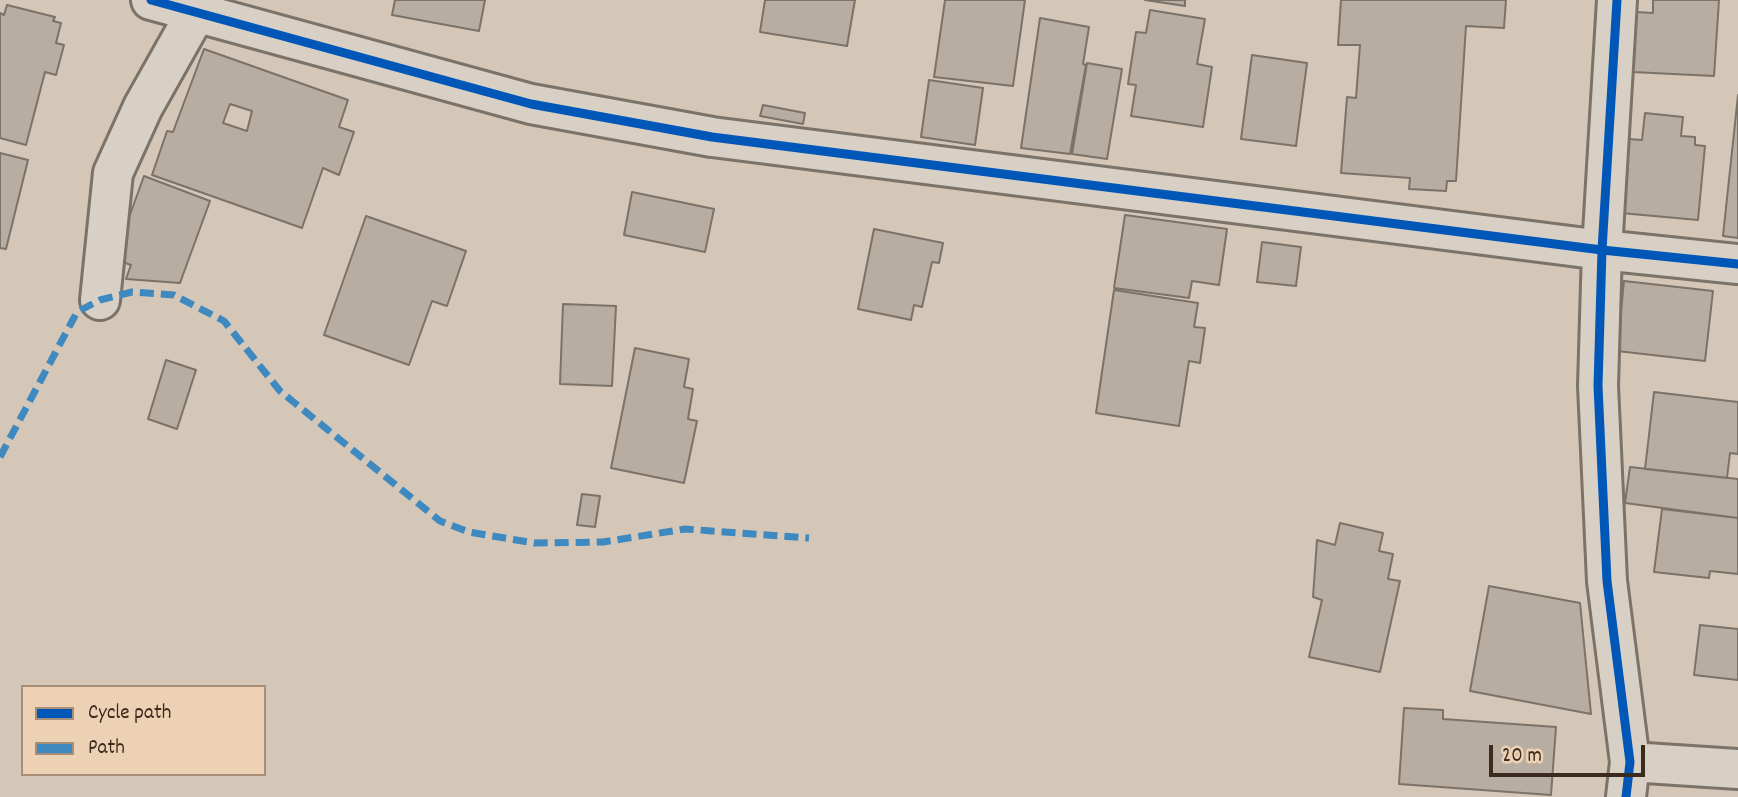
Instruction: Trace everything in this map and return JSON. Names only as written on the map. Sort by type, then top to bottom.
[{"type":"street","points":[[151,0],[531,104],[712,137],[1602,250],[1738,264]]},
{"type":"street","points":[[1617,0],[1602,250],[1598,386],[1607,580],[1628,779],[1738,769]]},
{"type":"street","points":[[100,300],[113,173],[142,107],[197,11]]},
{"type":"building","points":[[395,0],[485,0],[479,31],[392,15]]},
{"type":"building","points":[[765,0],[855,0],[847,46],[760,32]]},
{"type":"building","points":[[945,0],[1025,0],[1013,86],[934,77]]},
{"type":"building","points":[[1145,0],[1185,0],[1185,6]]},
{"type":"building","points":[[1341,0],[1506,0],[1504,28],[1466,26],[1456,181],[1447,181],[1446,191],[1409,189],[1410,178],[1341,173],[1347,97],[1356,98],[1360,45],[1338,45]]},
{"type":"building","points":[[1653,0],[1719,0],[1714,76],[1632,72],[1636,12],[1653,13]]},
{"type":"building","points":[[7,5],[55,17],[53,21],[61,23],[56,43],[64,45],[56,75],[45,72],[26,145],[0,138],[0,13],[4,15]]},
{"type":"building","points":[[1150,10],[1205,19],[1197,64],[1212,67],[1203,127],[1131,116],[1136,85],[1128,84],[1136,32],[1146,33]]},
{"type":"building","points":[[1040,18],[1089,27],[1083,64],[1086,65],[1070,154],[1021,148]]},
{"type":"building","points":[[204,49],[348,100],[339,127],[354,132],[339,175],[323,168],[302,228],[152,175],[167,131],[173,132]],"holes":[[[230,104],[252,111],[247,131],[223,123]]]},
{"type":"building","points":[[1252,55],[1307,63],[1296,146],[1241,139]]},
{"type":"building","points":[[1087,63],[1122,69],[1107,159],[1072,154]]},
{"type":"building","points":[[929,80],[983,88],[975,145],[921,137]]},
{"type":"building","points":[[1738,95],[1738,238],[1723,236]]},
{"type":"building","points":[[763,105],[805,113],[803,124],[760,116]]},
{"type":"building","points":[[1645,113],[1683,117],[1681,136],[1695,137],[1695,145],[1705,146],[1698,220],[1621,213],[1628,139],[1642,140]]},
{"type":"building","points":[[0,153],[28,160],[6,249],[0,248]]},
{"type":"building","points":[[144,176],[210,201],[180,283],[126,279],[131,265],[114,259]]},
{"type":"building","points":[[632,192],[714,209],[705,252],[624,235]]},
{"type":"building","points":[[1125,215],[1227,229],[1219,285],[1192,281],[1189,298],[1114,288]]},
{"type":"building","points":[[366,216],[466,251],[447,306],[432,301],[409,365],[324,335]]},
{"type":"building","points":[[874,229],[943,243],[939,263],[932,262],[922,307],[914,305],[911,320],[858,309]]},
{"type":"building","points":[[1262,242],[1301,247],[1296,286],[1257,282]]},
{"type":"building","points":[[1624,281],[1713,291],[1705,361],[1617,351]]},
{"type":"building","points":[[1114,290],[1198,303],[1194,327],[1205,328],[1200,363],[1189,361],[1179,426],[1096,413]]},
{"type":"building","points":[[563,304],[616,306],[612,386],[560,384]]},
{"type":"building","points":[[635,348],[689,359],[684,387],[693,389],[688,419],[697,421],[684,483],[611,468]]},
{"type":"building","points":[[166,360],[196,370],[177,429],[148,419]]},
{"type":"building","points":[[1654,392],[1738,402],[1738,454],[1730,453],[1727,478],[1645,469]]},
{"type":"building","points":[[1630,467],[1738,479],[1738,518],[1625,503]]},
{"type":"building","points":[[582,494],[600,496],[595,527],[577,525]]},
{"type":"building","points":[[1662,509],[1738,518],[1738,574],[1710,571],[1709,578],[1654,572]]},
{"type":"building","points":[[1340,523],[1383,533],[1379,551],[1393,554],[1388,579],[1400,581],[1380,672],[1309,657],[1322,600],[1313,597],[1317,540],[1335,545]]},
{"type":"building","points":[[1489,586],[1580,603],[1591,714],[1470,691]]},
{"type":"building","points":[[1700,625],[1738,629],[1738,680],[1694,675]]},
{"type":"building","points":[[1404,708],[1443,710],[1443,719],[1556,727],[1551,795],[1399,784]]},
{"type":"marked path","points":[[0,457],[77,312],[100,300],[132,292],[174,295],[224,321],[280,391],[440,521],[469,532],[534,543],[603,542],[685,529],[809,538]]},
{"type":"cycle path","points":[[151,0],[531,104],[712,137],[1602,250],[1738,264]]},
{"type":"cycle path","points":[[1617,0],[1602,250],[1598,386],[1607,581],[1630,762],[1626,797]]}]
